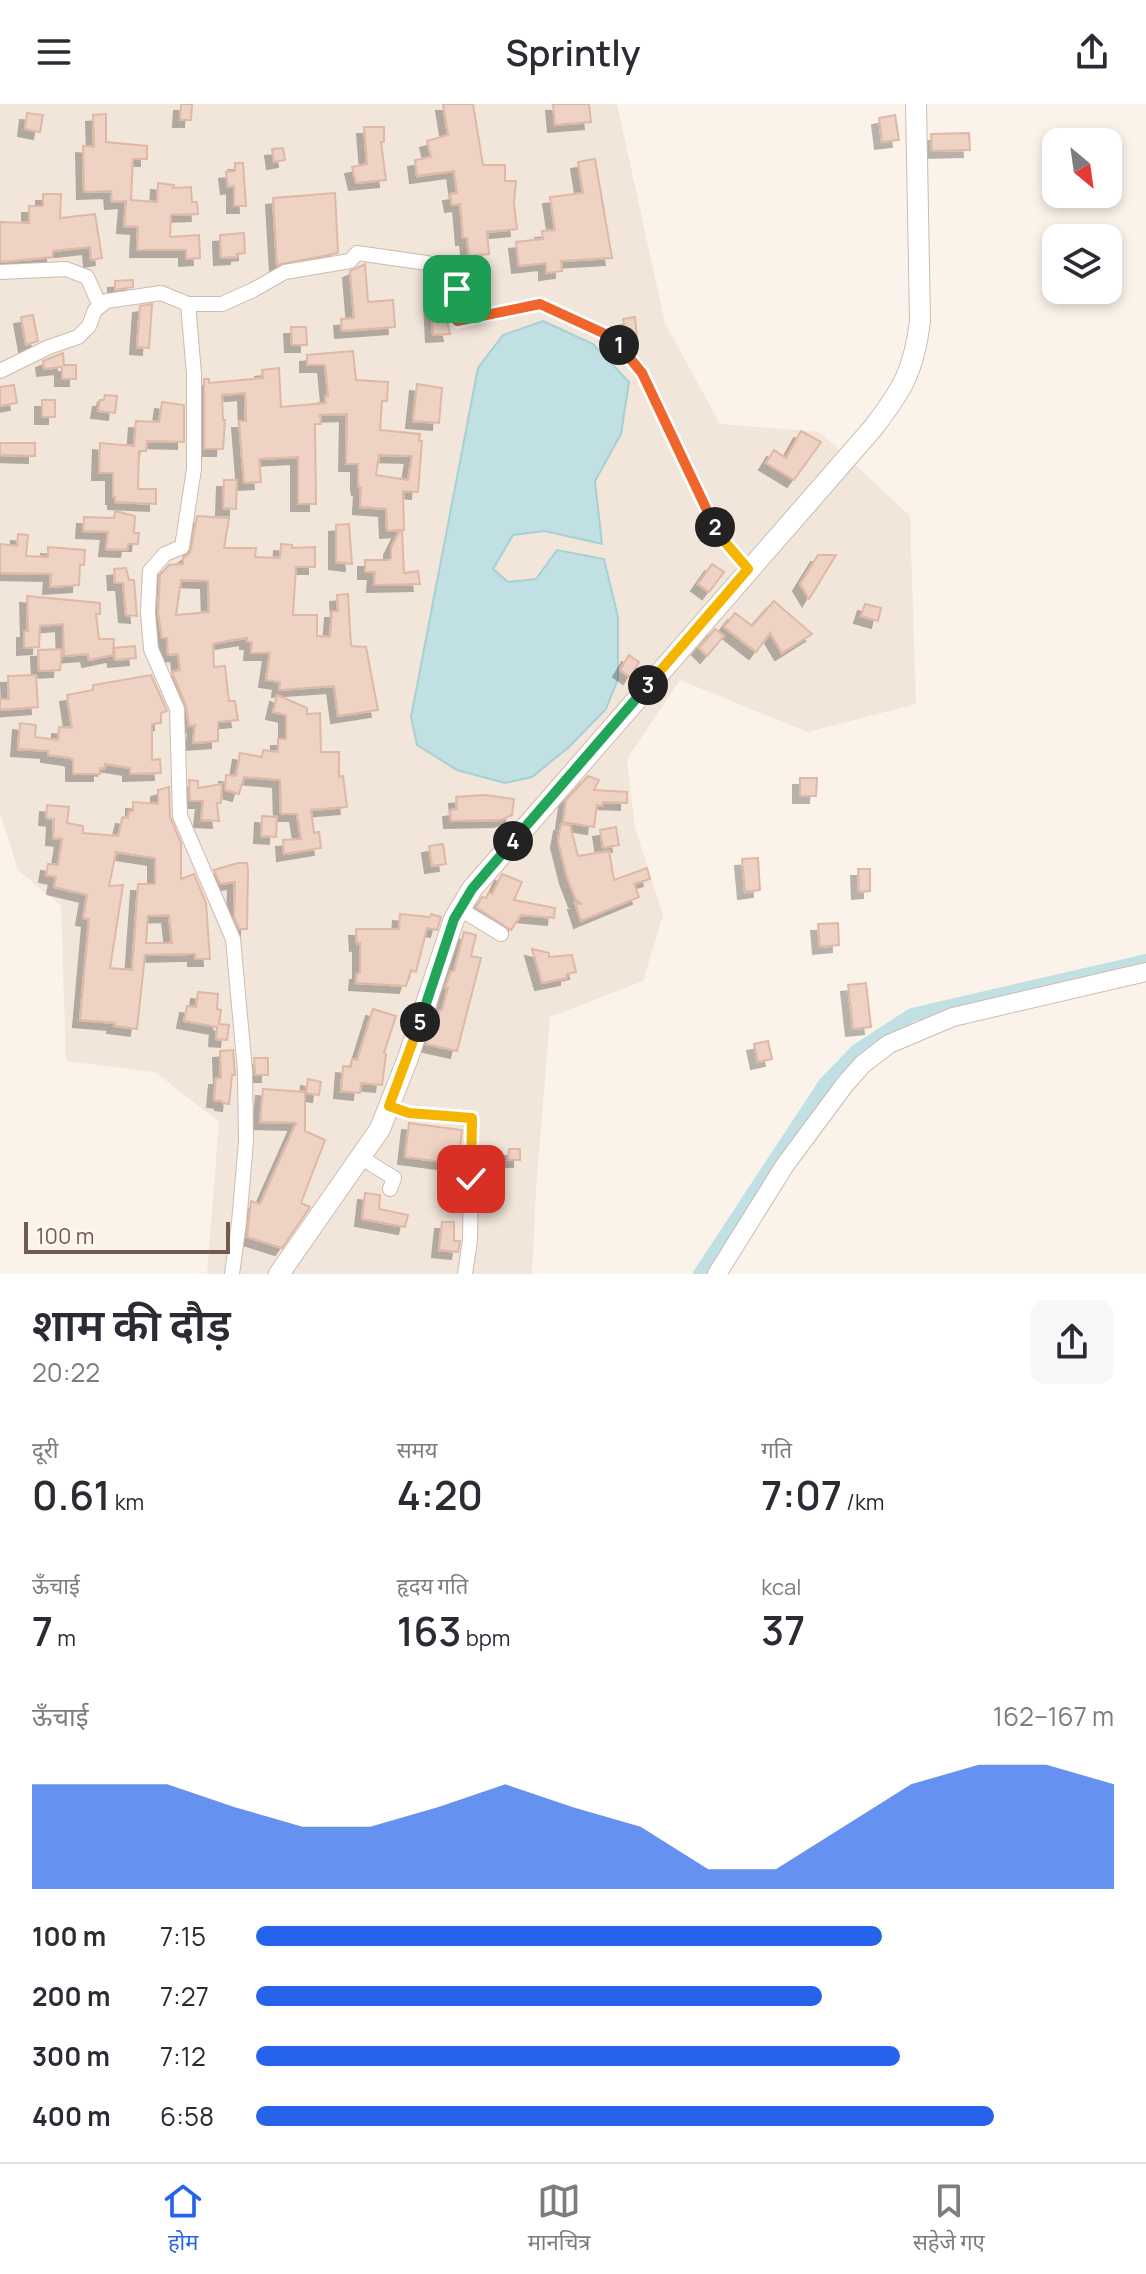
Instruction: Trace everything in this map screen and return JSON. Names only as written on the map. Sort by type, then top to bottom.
[{"type":"main road","points":[[279,1274],[380,1129],[454,919],[472,889],[873,428],[908,377],[916,352],[920,321],[916,104]]},
{"type":"street","points":[[0,371],[49,347],[78,337],[89,326],[95,310],[107,301],[161,293],[188,304],[222,304],[285,272],[350,261],[357,253],[427,263],[448,271],[457,289],[457,321],[540,304],[614,338],[642,373],[719,535],[748,569]]},
{"type":"street","points":[[0,272],[66,269],[87,277],[100,306]]},
{"type":"street","points":[[188,304],[194,374],[194,469],[182,547],[165,554],[150,571],[148,613],[151,649],[177,709],[180,816],[233,939],[245,1071],[246,1141],[232,1274]]},
{"type":"street","points":[[460,909],[501,934]]},
{"type":"street","points":[[717,1274],[785,1165],[846,1083],[863,1064],[889,1044],[953,1017],[1146,972]]},
{"type":"street","points":[[389,1106],[409,1113],[472,1118],[470,1240],[465,1274]]},
{"type":"street","points":[[360,1157],[394,1178],[390,1189]]},
{"type":"shaded area","points":[[0,104],[617,104],[665,323],[720,424],[820,432],[910,516],[916,704],[808,732],[680,680],[627,759],[635,828],[663,915],[643,981],[550,1017],[532,1274],[207,1274],[219,1122],[155,1072],[66,1061],[61,906],[18,870],[0,812]]},
{"type":"water","points":[[543,321],[593,344],[629,382],[621,434],[595,481],[602,544],[545,531],[513,535],[493,569],[508,582],[536,579],[557,550],[604,559],[618,617],[618,679],[606,709],[569,747],[532,777],[505,783],[457,770],[417,745],[411,717],[478,368],[503,335]]},
{"type":"building","points":[[181,104],[192,104],[191,120],[180,120]]},
{"type":"building","points":[[443,104],[473,104],[483,165],[505,165],[505,181],[516,181],[514,203],[517,229],[487,232],[489,254],[469,256],[467,238],[463,238],[460,204],[452,205],[450,194],[457,193],[454,171],[417,176],[415,160],[431,157],[427,141],[448,135]]},
{"type":"building","points":[[553,104],[589,104],[591,122],[555,125]]},
{"type":"building","points":[[27,113],[43,115],[40,132],[25,129]]},
{"type":"building","points":[[106,114],[106,142],[147,146],[147,159],[133,159],[131,200],[157,202],[158,183],[174,185],[173,188],[191,187],[192,202],[197,202],[198,214],[171,215],[170,237],[199,235],[200,258],[186,259],[186,250],[137,250],[138,227],[124,226],[126,201],[112,202],[111,191],[84,192],[83,146],[94,147],[93,115]]},
{"type":"building","points":[[895,115],[899,140],[882,142],[879,118]]},
{"type":"building","points":[[364,127],[384,127],[384,142],[381,142],[386,180],[356,183],[352,167],[367,164]]},
{"type":"building","points":[[969,133],[970,150],[932,151],[931,134]]},
{"type":"building","points":[[283,148],[285,160],[274,162],[272,149]]},
{"type":"building","points":[[595,159],[612,258],[561,261],[562,271],[546,273],[546,263],[519,266],[516,242],[543,239],[542,231],[555,230],[550,197],[583,193],[578,162]]},
{"type":"building","points":[[235,163],[243,163],[246,206],[234,206],[234,186],[228,187],[226,172],[235,171]]},
{"type":"building","points":[[335,193],[338,253],[277,265],[273,198]]},
{"type":"building","points":[[43,194],[61,194],[60,218],[95,214],[102,258],[91,260],[90,247],[53,251],[53,257],[0,262],[0,222],[29,223],[29,206],[43,206]]},
{"type":"building","points":[[244,233],[245,253],[221,258],[220,235]]},
{"type":"building","points":[[365,264],[368,302],[393,300],[395,327],[342,331],[341,319],[354,318],[350,271]]},
{"type":"building","points":[[133,280],[133,287],[115,290],[115,281]]},
{"type":"building","points":[[447,297],[450,334],[433,335],[431,298]]},
{"type":"building","points":[[152,304],[149,348],[137,347],[140,306]]},
{"type":"building","points":[[33,315],[38,341],[26,345],[21,317]]},
{"type":"building","points":[[635,317],[637,338],[627,339],[623,319]]},
{"type":"building","points":[[291,327],[306,327],[307,345],[292,345]]},
{"type":"building","points":[[353,351],[356,380],[388,382],[387,401],[382,401],[380,430],[420,434],[418,492],[403,491],[402,530],[404,573],[418,571],[420,584],[374,585],[375,572],[365,572],[365,560],[391,558],[391,548],[400,530],[387,531],[386,509],[360,507],[358,464],[346,464],[347,414],[320,415],[321,424],[315,424],[316,504],[298,504],[298,457],[259,459],[261,482],[244,483],[239,421],[246,421],[245,393],[222,395],[225,420],[223,449],[204,449],[204,379],[209,379],[209,383],[263,378],[262,370],[279,368],[281,407],[326,403],[325,365],[307,365],[307,355]],"holes":[[[379,455],[412,456],[408,480],[376,475]]]},
{"type":"building","points":[[63,353],[64,365],[76,365],[76,379],[62,379],[62,367],[44,369],[43,361]]},
{"type":"building","points":[[417,384],[442,388],[439,423],[413,421]]},
{"type":"building","points":[[14,385],[17,403],[0,406],[0,387]]},
{"type":"building","points":[[105,395],[117,396],[115,413],[98,411],[100,400],[104,400]]},
{"type":"building","points":[[42,400],[55,400],[55,417],[42,417]]},
{"type":"building","points":[[162,402],[184,405],[184,442],[147,441],[146,451],[139,451],[138,489],[156,489],[156,504],[115,502],[113,473],[99,473],[100,443],[134,446],[136,421],[159,422]]},
{"type":"building","points":[[801,431],[821,442],[794,480],[766,463],[774,450],[786,458]]},
{"type":"building","points":[[0,443],[35,443],[35,456],[0,455]]},
{"type":"building","points":[[224,480],[237,480],[236,509],[223,508]]},
{"type":"building","points":[[115,511],[135,516],[134,533],[139,533],[138,544],[128,544],[127,550],[106,549],[108,532],[83,531],[84,517],[114,518]]},
{"type":"building","points":[[197,516],[229,518],[224,548],[256,548],[255,557],[280,558],[281,544],[292,545],[292,548],[315,547],[315,567],[296,567],[293,615],[317,615],[317,636],[330,637],[332,611],[338,611],[337,595],[348,594],[351,646],[366,647],[378,710],[338,716],[334,686],[279,690],[280,682],[266,680],[270,653],[251,653],[252,642],[247,642],[247,638],[227,641],[213,644],[214,667],[225,666],[229,701],[235,701],[238,720],[218,722],[218,741],[193,743],[195,725],[189,726],[186,706],[172,672],[180,670],[178,654],[168,655],[167,638],[162,638],[158,613],[160,575],[169,565],[183,564],[183,558],[190,553]],"holes":[[[181,580],[208,581],[209,612],[176,615]]]},
{"type":"building","points":[[349,524],[352,564],[336,562],[336,525]]},
{"type":"building","points":[[18,534],[28,535],[26,556],[48,557],[48,547],[85,550],[79,585],[50,587],[51,574],[0,573],[0,544],[17,546]]},
{"type":"building","points":[[818,555],[836,555],[809,599],[800,584]]},
{"type":"building","points":[[712,564],[724,572],[709,592],[698,584]]},
{"type":"building","points":[[126,568],[129,580],[134,580],[137,616],[126,615],[123,583],[115,583],[114,569]]},
{"type":"building","points":[[27,596],[100,603],[100,614],[96,614],[99,639],[114,639],[113,655],[89,660],[88,654],[64,656],[63,624],[40,626],[39,647],[24,648],[24,631],[28,631]]},
{"type":"building","points":[[774,601],[812,634],[782,653],[770,633],[756,652],[724,627],[735,613],[752,626]]},
{"type":"building","points":[[865,604],[881,608],[878,621],[861,616]]},
{"type":"building","points":[[715,629],[724,636],[707,656],[699,648]]},
{"type":"building","points":[[135,646],[136,658],[115,660],[114,648]]},
{"type":"building","points":[[62,649],[60,670],[39,671],[38,650]]},
{"type":"building","points":[[629,655],[639,662],[630,677],[620,670]]},
{"type":"building","points":[[36,675],[38,707],[0,710],[0,699],[9,699],[8,676]]},
{"type":"building","points":[[151,675],[167,711],[161,713],[161,723],[152,724],[152,760],[160,759],[161,773],[130,774],[130,768],[105,764],[104,769],[100,768],[100,774],[73,774],[73,760],[70,758],[48,755],[48,751],[18,749],[20,723],[36,725],[35,737],[58,740],[59,727],[72,728],[67,695],[93,690],[93,685]]},
{"type":"building","points":[[277,695],[307,708],[307,714],[320,713],[321,752],[339,752],[339,777],[343,776],[347,807],[311,810],[314,833],[319,832],[321,848],[284,854],[283,840],[301,839],[297,814],[281,814],[280,780],[244,777],[239,794],[225,790],[226,775],[236,776],[240,753],[262,757],[263,750],[278,752],[278,739],[286,739],[286,715],[273,712]]},
{"type":"building","points":[[588,776],[599,780],[594,790],[627,792],[627,803],[603,802],[602,806],[597,805],[594,827],[563,822],[566,800]]},
{"type":"building","points":[[800,778],[817,778],[816,796],[800,796]]},
{"type":"building","points":[[189,780],[198,781],[198,788],[222,784],[221,803],[217,803],[219,821],[201,820],[203,801],[190,801]]},
{"type":"building","points":[[169,787],[170,817],[181,843],[181,879],[194,874],[206,903],[210,959],[195,959],[195,954],[145,955],[137,1029],[114,1026],[115,1023],[80,1020],[89,919],[83,918],[87,895],[54,887],[56,877],[46,875],[48,864],[58,865],[62,839],[53,838],[54,819],[46,818],[47,805],[69,807],[67,823],[83,826],[83,833],[118,836],[123,817],[128,818],[129,811],[133,811],[133,802],[158,804],[158,790]],"holes":[[[116,852],[155,858],[155,884],[138,884],[132,970],[110,968],[123,885],[109,886]],[[169,915],[172,943],[146,943],[148,916]]]},
{"type":"building","points":[[485,795],[514,799],[512,815],[501,820],[451,821],[450,810],[457,809],[456,797]]},
{"type":"building","points":[[262,816],[277,817],[276,837],[261,836]]},
{"type":"building","points":[[561,824],[570,825],[578,856],[609,851],[614,880],[647,868],[650,879],[634,884],[639,897],[581,921],[575,903],[582,904],[576,900],[567,877],[558,841]]},
{"type":"building","points":[[616,827],[619,845],[603,848],[600,830]]},
{"type":"building","points":[[443,844],[446,864],[432,866],[429,846]]},
{"type":"building","points":[[758,858],[760,890],[745,892],[742,859]]},
{"type":"building","points":[[247,863],[248,870],[247,929],[239,929],[234,917],[235,882],[220,884],[214,870]]},
{"type":"building","points":[[858,869],[870,869],[870,891],[859,892]]},
{"type":"building","points":[[502,874],[522,882],[514,900],[555,908],[554,918],[521,915],[511,930],[476,907],[482,897],[486,898],[489,892],[492,894]]},
{"type":"building","points":[[400,914],[441,917],[437,930],[427,928],[416,972],[411,970],[406,986],[356,983],[357,973],[360,973],[360,943],[357,944],[356,929],[399,929]]},
{"type":"building","points":[[838,923],[839,945],[820,947],[818,924]]},
{"type":"building","points":[[464,932],[476,935],[471,956],[481,958],[457,1051],[426,1044],[435,1017],[438,1018],[442,1010],[448,988],[445,988],[451,971],[454,971]]},
{"type":"building","points":[[532,949],[549,953],[549,957],[572,955],[576,972],[567,974],[567,978],[542,983]]},
{"type":"building","points":[[866,983],[871,1027],[853,1029],[848,985]]},
{"type":"building","points":[[198,992],[218,994],[217,1009],[221,1010],[219,1024],[229,1025],[227,1040],[216,1039],[217,1027],[184,1021],[187,1006],[196,1007]]},
{"type":"building","points":[[373,1009],[396,1016],[384,1053],[382,1085],[361,1083],[360,1093],[341,1091],[343,1066],[351,1067],[352,1059],[357,1060]]},
{"type":"building","points":[[768,1041],[772,1059],[758,1062],[754,1044]]},
{"type":"building","points":[[233,1050],[235,1075],[232,1075],[229,1104],[214,1100],[216,1078],[221,1078],[220,1051]]},
{"type":"building","points":[[254,1058],[268,1058],[268,1075],[255,1075]]},
{"type":"building","points":[[308,1079],[321,1082],[319,1095],[306,1093]]},
{"type":"building","points":[[263,1089],[305,1092],[305,1131],[325,1140],[301,1203],[310,1207],[282,1248],[247,1237],[251,1201],[260,1204],[296,1123],[260,1122]]},
{"type":"building","points":[[409,1123],[462,1130],[458,1164],[405,1157]]},
{"type":"building","points":[[509,1149],[520,1149],[520,1160],[508,1160]]},
{"type":"building","points":[[365,1193],[380,1195],[379,1209],[408,1215],[405,1227],[362,1219]]},
{"type":"building","points":[[442,1222],[454,1222],[454,1241],[460,1241],[458,1252],[439,1250]]},
{"type":"waterway","points":[[700,1274],[825,1084],[858,1050],[912,1015],[1146,961]]},
{"type":"route","points":[[457,289],[457,321],[540,304],[614,338],[642,373],[719,535],[748,569],[472,889],[454,919],[389,1106],[409,1113],[472,1118],[471,1179]]}]
